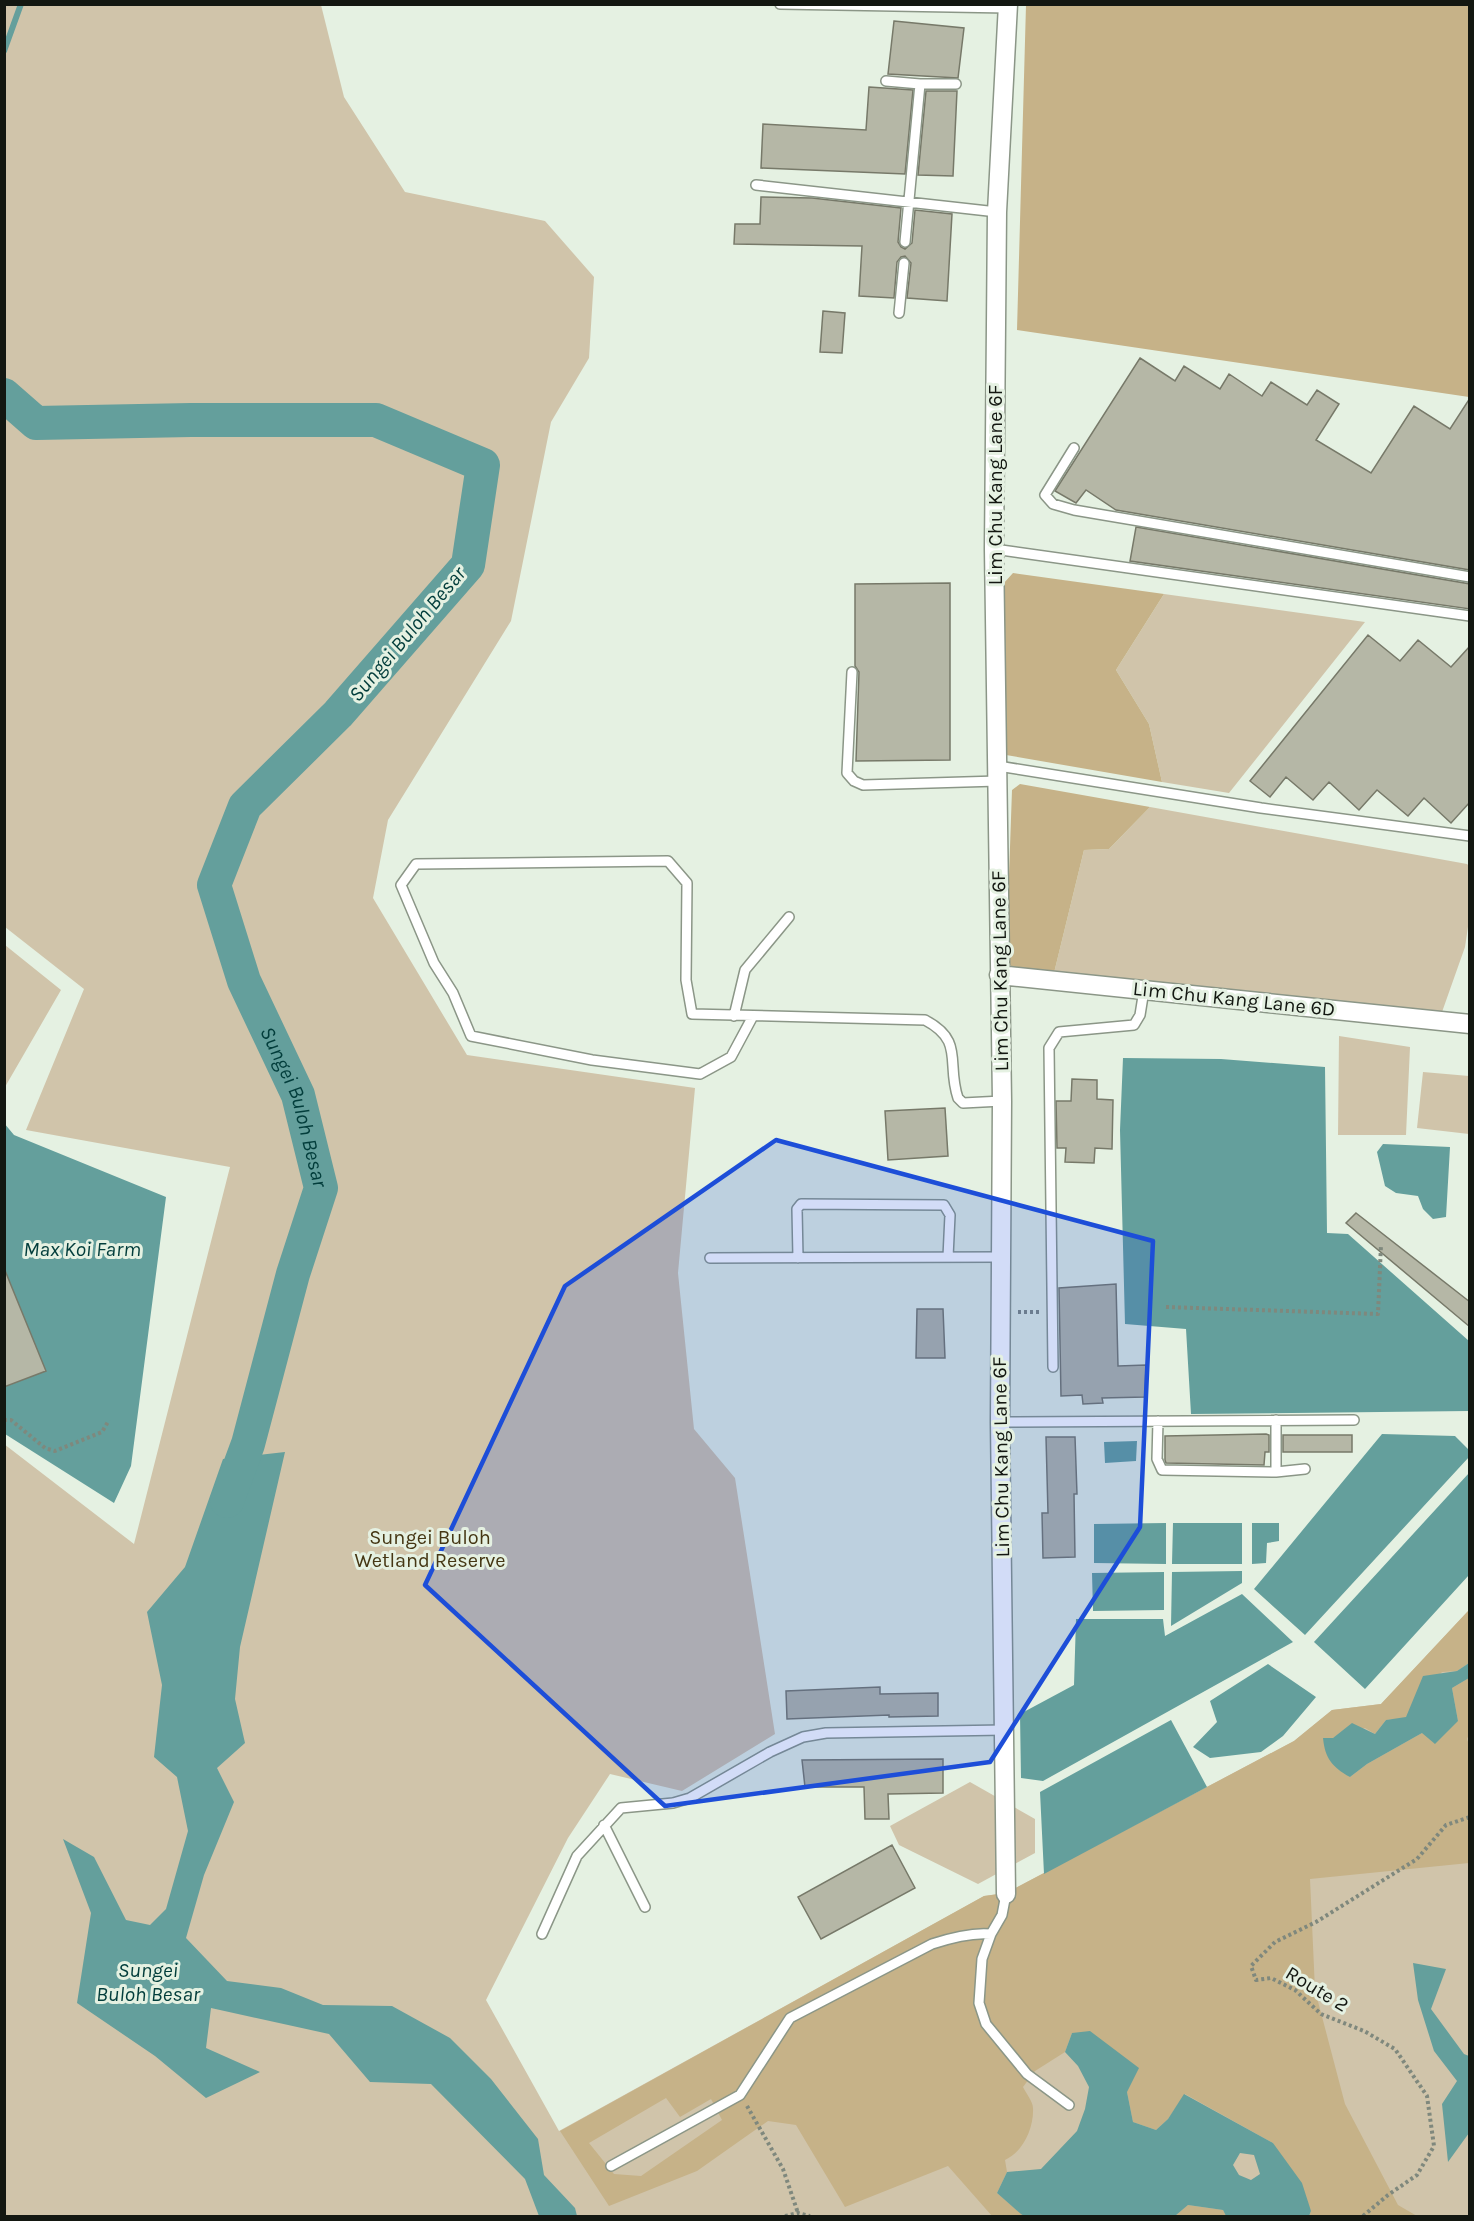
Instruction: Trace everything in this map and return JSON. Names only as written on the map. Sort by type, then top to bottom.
[{"type":"street","name":"Lim Chu Kang Lane 6F","points":[[1006,1894],[1000,1422],[1002,1101],[994,549],[997,212],[1008,6]]},
{"type":"street","name":"Lim Chu Kang Lane 6D","points":[[999,975],[1470,1024]]},
{"type":"lane","points":[[780,4],[1008,6]]},
{"type":"lane","points":[[886,81],[956,84]]},
{"type":"lane","points":[[905,242],[920,84]]},
{"type":"lane","points":[[756,185],[997,212]]},
{"type":"lane","points":[[899,313],[904,263]]},
{"type":"lane","points":[[1074,448],[1045,495],[1053,504],[1074,510],[1470,578]]},
{"type":"lane","points":[[994,549],[1470,616]]},
{"type":"lane","points":[[852,672],[847,773],[854,781],[863,785],[998,773],[1469,836]]},
{"type":"lane","points":[[753,1016],[731,1057],[700,1074],[592,1060],[471,1036],[453,993],[434,963],[401,885],[416,864],[668,861],[687,883],[686,980],[692,1014],[925,1020],[946,1034],[950,1045],[957,1098],[963,1103],[1002,1101]]},
{"type":"lane","points":[[734,1016],[745,970],[789,917]]},
{"type":"lane","points":[[1053,1367],[1049,1048],[1059,1032],[1134,1024],[1140,1015],[1144,990]]},
{"type":"lane","points":[[798,1258],[797,1209],[801,1204],[944,1205],[950,1215],[948,1257]]},
{"type":"lane","points":[[710,1258],[1001,1257]]},
{"type":"lane","points":[[1276,1420],[1276,1472]]},
{"type":"lane","points":[[1000,1422],[1354,1420]]},
{"type":"lane","points":[[1158,1421],[1157,1460],[1162,1470],[1276,1472],[1305,1469]]},
{"type":"lane","points":[[542,1934],[577,1856],[621,1808],[673,1803],[690,1798],[770,1752],[803,1737],[826,1733],[1004,1730]]},
{"type":"lane","points":[[604,1825],[645,1907]]},
{"type":"lane","name":"Lim Chu Kang Lane 6F","points":[[1006,1894],[1002,1915],[991,1934],[982,1959],[980,2003],[986,2024],[1027,2074],[1069,2105]]},
{"type":"lane","points":[[611,2166],[741,2095],[790,2018],[932,1944],[950,1938],[981,1933],[991,1934]]},
{"type":"path","points":[[1166,1307],[1378,1314],[1381,1245]]},
{"type":"path","points":[[4,1420],[11,1420],[45,1448],[55,1452],[102,1432],[109,1420]]},
{"type":"path","name":"Route 2","points":[[1363,2217],[1388,2194],[1417,2175],[1434,2146],[1427,2096],[1395,2049],[1364,2031],[1321,2014],[1295,1990],[1271,1978],[1256,1980],[1251,1966],[1275,1942],[1316,1922],[1416,1859],[1446,1825],[1470,1817]]},
{"type":"path","points":[[741,2095],[783,2169],[798,2213]]},
{"type":"path","points":[[785,2217],[798,2213],[810,2217]]},
{"type":"highlighted area","points":[[776,1140],[1153,1241],[1140,1527],[990,1762],[665,1806],[425,1585],[565,1286]]},
{"type":"green space","name":"Sungei Buloh Wetland Reserve","points":[[5,5],[321,5],[344,97],[405,192],[545,221],[594,277],[589,358],[551,422],[511,621],[388,820],[373,898],[467,1055],[695,1088],[678,1273],[694,1429],[735,1478],[775,1734],[682,1791],[610,1774],[568,1838],[486,2000],[559,2131],[984,1896],[1006,1893],[1294,1741],[1332,1710],[1381,1704],[1469,1610],[1469,2216],[5,2216],[4,1444],[134,1544],[230,1167],[26,1130],[84,989],[5,927]]},
{"type":"green space","points":[[1164,594],[1365,622],[1229,793],[1162,782],[1149,724],[1116,670]]},
{"type":"green space","points":[[1150,807],[1467,864],[1469,866],[1469,920],[1465,947],[1442,1012],[1054,973],[1084,850],[1109,849]]},
{"type":"green space","points":[[5,945],[61,990],[5,1087]]},
{"type":"green space","points":[[1339,1036],[1410,1047],[1406,1135],[1338,1135]]},
{"type":"green space","points":[[1423,1072],[1469,1076],[1469,1134],[1417,1128]]},
{"type":"green space","points":[[970,1782],[1035,1819],[1035,1853],[978,1884],[899,1845],[890,1826]]},
{"type":"shaded area","points":[[1026,5],[1469,5],[1469,397],[1017,330]]},
{"type":"shaded area","points":[[1013,573],[1164,594],[1116,670],[1149,724],[1162,782],[1000,754],[1003,584]]},
{"type":"shaded area","points":[[1020,784],[1150,807],[1109,849],[1084,850],[1054,973],[1014,969],[1006,961],[1012,790]]},
{"type":"shaded area","points":[[1469,1610],[1469,1663],[1457,1671],[1442,1672],[1412,1705],[1406,1718],[1386,1720],[1375,1734],[1365,1728],[1333,1738],[1323,1738],[1350,1777],[1367,1764],[1422,1733],[1458,1721],[1452,1688],[1469,1678],[1469,1734],[1467,1739],[1470,1748],[1469,1863],[1310,1879],[1315,1990],[1345,2104],[1398,2205],[1417,2216],[1309,2216],[1311,2211],[1273,2143],[1185,2094],[1168,2119],[1156,2130],[1133,2122],[1127,2092],[1072,2033],[1065,2052],[1035,2071],[1023,2087],[1033,2106],[1032,2123],[1022,2145],[1005,2160],[1007,2172],[997,2193],[1024,2216],[992,2216],[948,2166],[845,2207],[796,2125],[768,2121],[697,2171],[609,2206],[560,2131],[984,1896],[1006,1893],[1294,1741],[1332,1710],[1381,1704]],"holes":[[[666,2098],[680,2117],[711,2099],[722,2120],[641,2176],[614,2174],[589,2143]]]},
{"type":"shaded area","points":[[1188,2205],[1223,2210],[1226,2216],[1175,2216]]},
{"type":"water","points":[[1123,1058],[1221,1059],[1325,1067],[1327,1233],[1348,1234],[1469,1341],[1469,1411],[1191,1414],[1186,1329],[1125,1324],[1120,1130]]},
{"type":"water","name":"Max Koi Farm","points":[[4,1123],[14,1135],[166,1197],[131,1466],[114,1503],[5,1434]]},
{"type":"water","points":[[1383,1144],[1450,1147],[1446,1217],[1433,1219],[1423,1209],[1418,1196],[1396,1193],[1385,1186],[1377,1152]]},
{"type":"water","points":[[1382,1434],[1455,1436],[1469,1450],[1469,1457],[1305,1635],[1254,1589]]},
{"type":"water","points":[[1137,1441],[1136,1461],[1105,1463],[1104,1442]]},
{"type":"water","name":"Sungei Buloh Besar","points":[[285,1452],[240,1647],[235,1699],[245,1743],[217,1768],[234,1802],[204,1875],[186,1938],[227,1981],[281,1988],[323,2005],[392,2006],[450,2038],[491,2079],[538,2139],[544,2175],[575,2208],[577,2216],[539,2216],[525,2179],[431,2084],[370,2082],[329,2034],[211,2008],[206,2048],[260,2072],[206,2098],[155,2056],[77,2003],[91,1913],[63,1839],[94,1857],[126,1920],[150,1925],[166,1909],[188,1831],[177,1777],[154,1757],[162,1685],[147,1612],[185,1567],[223,1459]]},
{"type":"water","points":[[1469,1473],[1469,1575],[1365,1689],[1314,1642]]},
{"type":"water","points":[[1166,1523],[1166,1564],[1094,1563],[1094,1524]]},
{"type":"water","points":[[1173,1523],[1242,1523],[1242,1564],[1172,1564]]},
{"type":"water","points":[[1252,1523],[1279,1523],[1279,1541],[1267,1543],[1266,1563],[1252,1564]]},
{"type":"water","points":[[1242,1571],[1242,1583],[1171,1626],[1172,1572]]},
{"type":"water","points":[[1164,1572],[1164,1610],[1093,1611],[1092,1573]]},
{"type":"water","points":[[1242,1594],[1293,1642],[1043,1781],[1021,1778],[1020,1714],[1074,1685],[1076,1619],[1163,1619],[1165,1636]]},
{"type":"water","points":[[1469,1663],[1469,1678],[1452,1688],[1458,1721],[1435,1744],[1422,1733],[1367,1764],[1350,1777],[1338,1770],[1330,1761],[1323,1738],[1333,1738],[1352,1723],[1375,1734],[1386,1720],[1406,1717],[1423,1676],[1457,1671]]},
{"type":"water","points":[[1268,1664],[1316,1697],[1283,1736],[1261,1752],[1210,1758],[1193,1747],[1217,1722],[1210,1701]]},
{"type":"water","points":[[1171,1720],[1207,1787],[1044,1874],[1040,1792]]},
{"type":"water","points":[[1413,1963],[1446,1969],[1431,2009],[1464,2054],[1469,2056],[1469,2133],[1448,2162],[1442,2104],[1457,2081],[1434,2051],[1418,2000]]},
{"type":"water","points":[[1090,2031],[1139,2068],[1127,2092],[1133,2122],[1156,2130],[1168,2119],[1184,2094],[1273,2143],[1302,2183],[1311,2211],[1309,2216],[1226,2216],[1223,2210],[1188,2205],[1175,2216],[1024,2216],[1021,2214],[997,2193],[1007,2172],[1041,2169],[1077,2131],[1085,2109],[1089,2087],[1078,2066],[1065,2052],[1072,2033]],"holes":[[[1240,2153],[1254,2155],[1260,2174],[1251,2180],[1239,2175],[1233,2165]]]},
{"type":"building","points":[[894,21],[964,28],[958,78],[888,74]]},
{"type":"building","points":[[869,87],[913,90],[905,174],[761,168],[763,124],[866,130]]},
{"type":"building","points":[[926,91],[957,91],[953,176],[918,175]]},
{"type":"building","points":[[761,197],[812,198],[901,208],[898,242],[905,249],[912,243],[915,210],[952,214],[947,301],[907,298],[911,263],[905,256],[897,262],[894,298],[859,296],[862,246],[734,244],[735,224],[760,224]]},
{"type":"building","points":[[823,311],[845,313],[842,353],[820,352]]},
{"type":"building","points":[[1140,358],[1175,381],[1184,366],[1220,389],[1229,374],[1262,396],[1271,382],[1307,405],[1317,390],[1339,404],[1316,440],[1371,473],[1414,406],[1450,429],[1470,398],[1470,570],[1116,510],[1086,490],[1076,503],[1055,491]]},
{"type":"building","points":[[1136,527],[1470,584],[1470,609],[1130,561]]},
{"type":"building","points":[[950,583],[950,760],[856,761],[859,672],[855,666],[855,584]]},
{"type":"building","points":[[1368,635],[1400,661],[1418,640],[1451,667],[1470,646],[1470,802],[1451,823],[1424,798],[1408,816],[1377,790],[1359,810],[1329,782],[1313,800],[1286,777],[1270,797],[1250,781]]},
{"type":"building","points":[[1072,1079],[1097,1080],[1097,1099],[1113,1100],[1112,1149],[1095,1148],[1094,1163],[1065,1162],[1066,1148],[1057,1148],[1056,1101],[1071,1101]]},
{"type":"building","points":[[945,1108],[948,1156],[888,1160],[885,1111]]},
{"type":"building","points":[[1356,1213],[1470,1302],[1470,1327],[1346,1223]]},
{"type":"building","points":[[4,1268],[46,1371],[4,1387]]},
{"type":"building","points":[[1116,1284],[1118,1366],[1146,1365],[1145,1397],[1102,1398],[1103,1403],[1083,1404],[1082,1395],[1061,1396],[1059,1288]]},
{"type":"building","points":[[917,1309],[943,1309],[945,1358],[916,1358]]},
{"type":"building","points":[[1269,1435],[1269,1452],[1265,1452],[1264,1465],[1166,1463],[1165,1460],[1165,1436]]},
{"type":"building","points":[[1283,1435],[1352,1435],[1352,1452],[1283,1452]]},
{"type":"building","points":[[1046,1437],[1075,1437],[1077,1494],[1074,1494],[1075,1557],[1043,1558],[1042,1513],[1048,1513]]},
{"type":"building","points":[[880,1687],[880,1694],[938,1693],[938,1716],[889,1717],[889,1715],[787,1719],[786,1691]]},
{"type":"building","points":[[943,1759],[943,1793],[888,1794],[889,1819],[865,1819],[864,1787],[805,1787],[802,1760]]},
{"type":"building","points":[[892,1845],[915,1888],[821,1939],[798,1897]]},
{"type":"waterway","points":[[4,51],[21,4]]},
{"type":"waterway","name":"Sungei Buloh Besar","points":[[4,395],[36,423],[376,420],[483,465],[468,565],[338,714],[245,806],[214,885],[244,981],[298,1095],[321,1188],[293,1274],[248,1444],[227,1501]]}]
